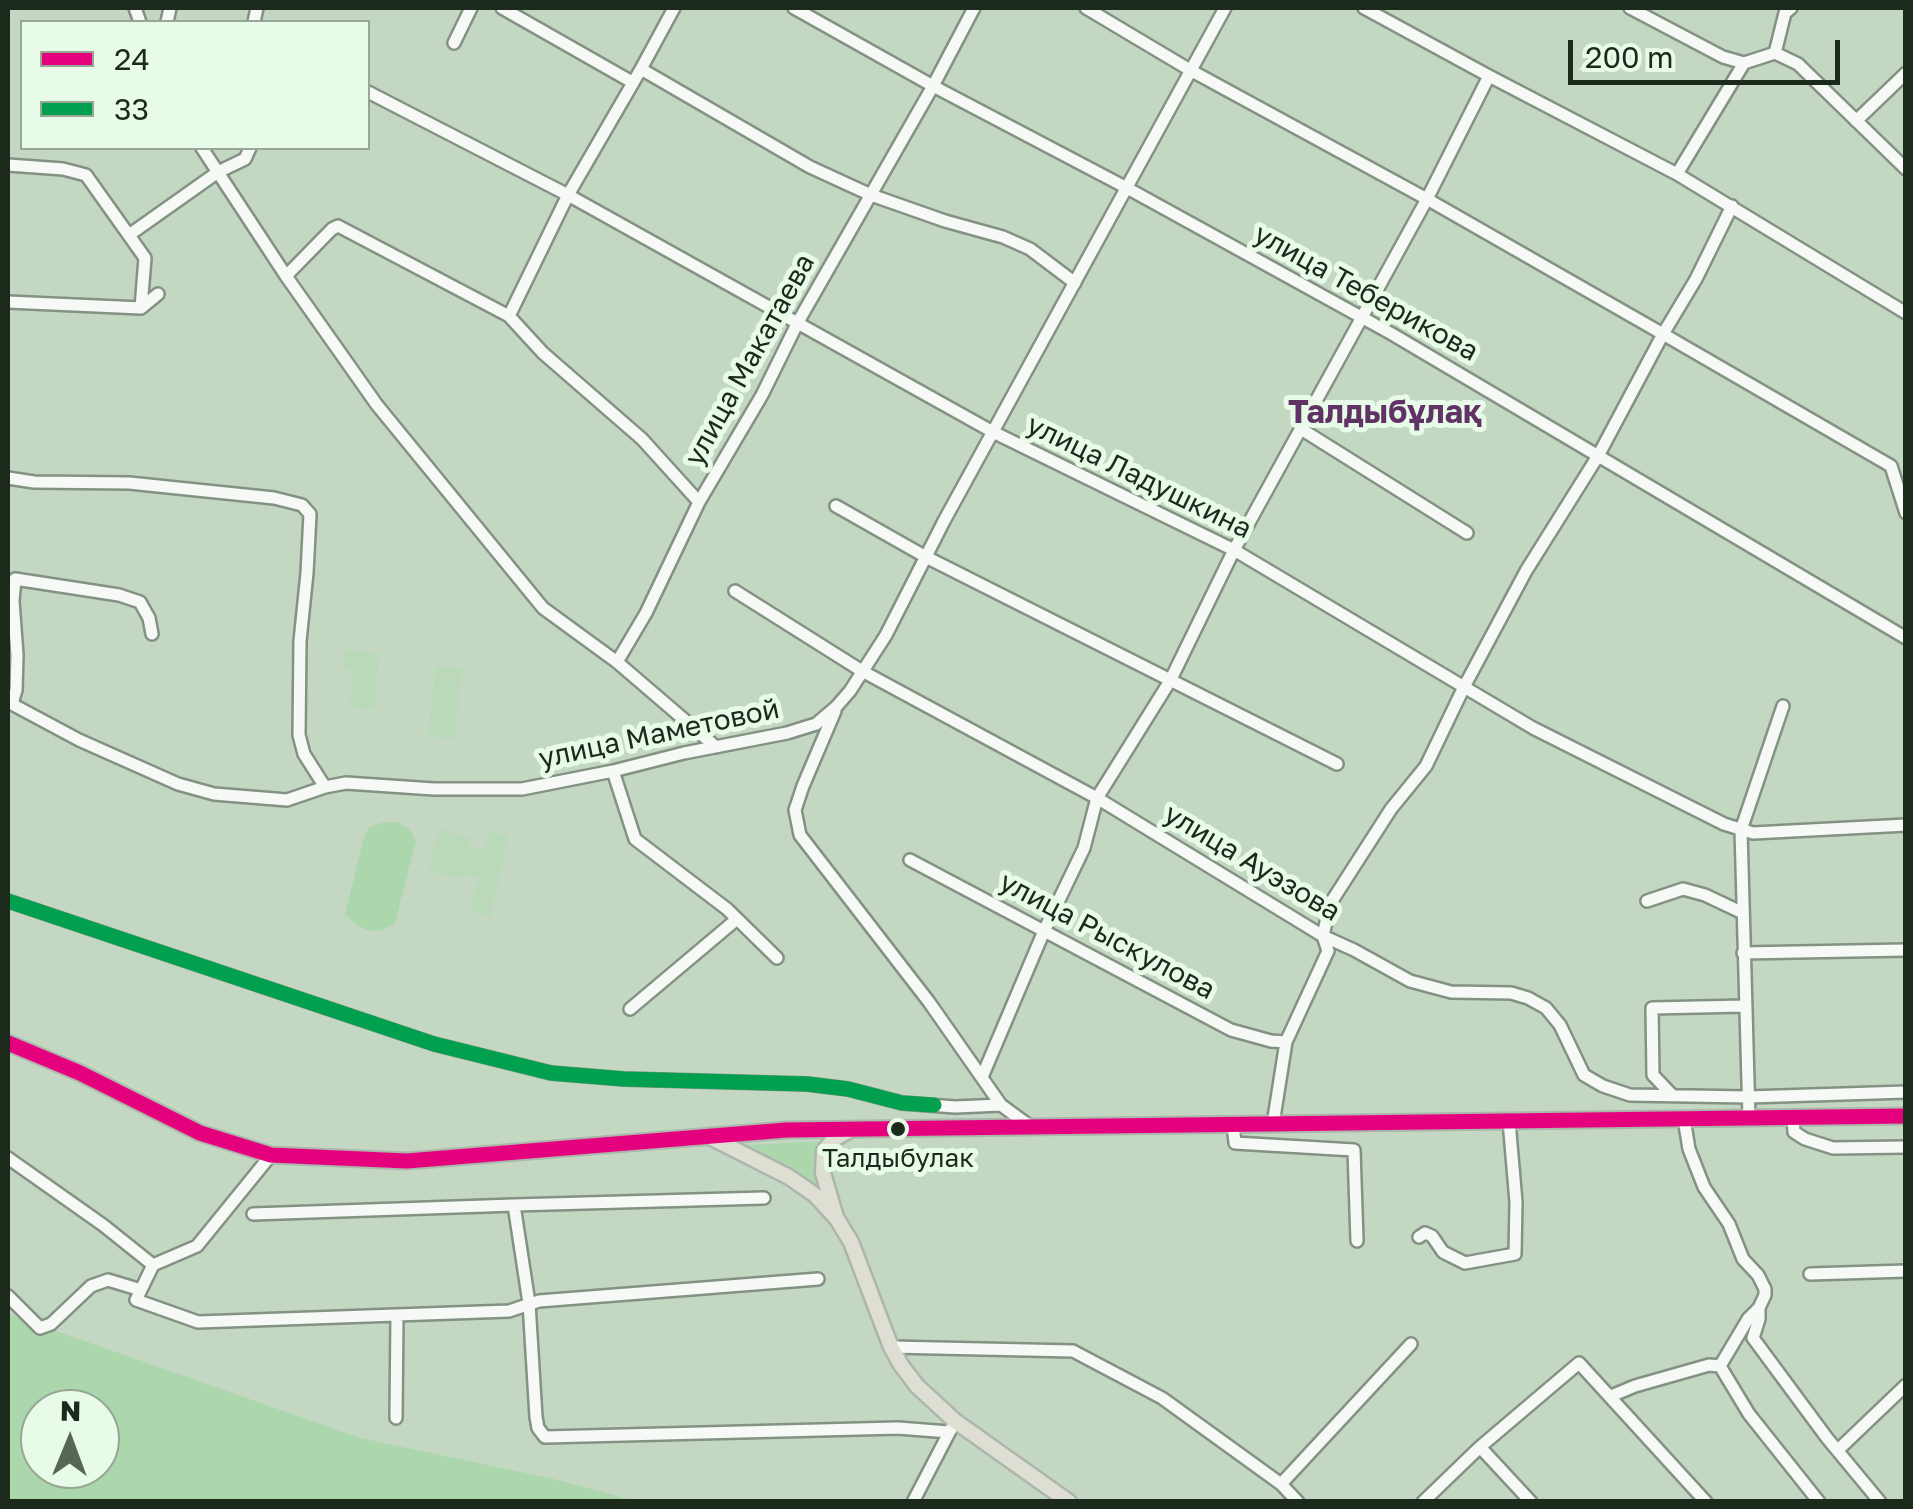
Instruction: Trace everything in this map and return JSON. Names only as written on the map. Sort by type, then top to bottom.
[{"type":"main road","points":[[8,1043],[80,1073],[200,1134],[271,1155],[407,1161],[786,1130],[1906,1116]]},
{"type":"main road","points":[[851,1129],[824,1151],[824,1173],[837,1219],[857,1257],[901,1365],[952,1427],[1069,1502]]},
{"type":"main road","points":[[708,1136],[789,1177],[815,1195],[837,1219]]},
{"type":"street","points":[[454,43],[471,8]]},
{"type":"street","points":[[502,8],[632,82]]},
{"type":"street","points":[[509,316],[568,195],[674,8]]},
{"type":"street","name":"улица Теберикова","points":[[794,8],[1362,318],[1906,638]]},
{"type":"street","name":"улица Макатаева","points":[[617,662],[646,613],[699,502],[974,8]]},
{"type":"street","points":[[1086,8],[1891,466],[1906,513]]},
{"type":"street","name":"улица Маметовой","points":[[10,703],[79,740],[178,784],[214,794],[287,800],[346,783],[434,790],[522,789],[816,724],[836,707],[886,635],[1225,8]]},
{"type":"street","points":[[1364,8],[1677,174],[1906,313]]},
{"type":"street","points":[[1630,8],[1744,64],[1775,53],[1798,64],[1906,169]]},
{"type":"street","points":[[1775,53],[1786,13],[1791,8]]},
{"type":"street","points":[[1677,174],[1744,64]]},
{"type":"street","points":[[642,69],[810,168],[871,196],[1030,249],[1076,283]]},
{"type":"street","points":[[1856,120],[1906,74]]},
{"type":"street","points":[[982,1077],[1084,848],[1097,798],[1170,681],[1234,550],[1427,199],[1490,76]]},
{"type":"street","name":"улица Ладушкина","points":[[370,93],[568,195],[993,432],[1234,550],[1533,728],[1724,824],[1754,834],[1906,824]]},
{"type":"street","points":[[203,150],[377,404],[543,608],[617,662],[716,747]]},
{"type":"street","points":[[129,235],[218,172],[244,159],[249,150]]},
{"type":"street","points":[[8,165],[63,169],[86,175],[145,258],[141,308]]},
{"type":"street","points":[[1272,1124],[1286,1042],[1328,952],[1323,936],[1330,904],[1391,809],[1426,766],[1526,572],[1598,456],[1732,206]]},
{"type":"street","points":[[286,276],[338,226],[509,316],[543,354],[642,440],[699,502]]},
{"type":"street","points":[[8,302],[141,308],[158,294]]},
{"type":"street","points":[[1301,429],[1467,533]]},
{"type":"street","points":[[8,478],[130,483],[274,498],[302,505],[310,514],[300,640],[299,735],[304,754],[326,787]]},
{"type":"street","points":[[836,506],[926,557],[1337,764]]},
{"type":"street","points":[[10,703],[16,690],[15,580],[140,602],[152,634]]},
{"type":"street","name":"улица Ауэзова","points":[[734,590],[862,672],[1097,798],[1323,936],[1410,980],[1450,992],[1511,992],[1546,1008],[1560,1025],[1584,1075],[1604,1086],[1630,1095],[1748,1097],[1906,1092]]},
{"type":"street","points":[[1749,1118],[1741,830],[1784,706]]},
{"type":"street","points":[[836,707],[795,810],[800,835],[929,1002],[1001,1105],[1031,1127]]},
{"type":"street","points":[[613,771],[635,839],[693,882],[776,958]]},
{"type":"street","name":"улица Рыскулова","points":[[910,860],[1231,1030],[1271,1042],[1286,1042]]},
{"type":"street","points":[[1647,901],[1683,889],[1706,895],[1742,913]]},
{"type":"street","points":[[8,900],[434,1044],[551,1073],[807,1084],[848,1089],[902,1103],[1001,1105]]},
{"type":"street","points":[[630,1009],[737,920]]},
{"type":"street","points":[[1743,953],[1906,950]]},
{"type":"street","points":[[1672,1095],[1653,1075],[1652,1008],[1745,1006]]},
{"type":"street","points":[[1818,1117],[1820,1093]]},
{"type":"street","points":[[1794,1118],[1794,1132],[1832,1148],[1906,1147]]},
{"type":"street","points":[[1684,1119],[1689,1149],[1704,1187],[1764,1289],[1759,1308],[1720,1366]]},
{"type":"street","points":[[1419,1237],[1425,1233],[1432,1236],[1442,1252],[1466,1263],[1515,1254],[1516,1202],[1508,1121]]},
{"type":"street","points":[[1233,1124],[1235,1144],[1354,1150],[1357,1241]]},
{"type":"street","points":[[271,1155],[197,1246],[153,1265],[136,1300],[198,1322],[510,1310],[529,1304],[818,1278]]},
{"type":"street","points":[[8,1158],[153,1265]]},
{"type":"street","points":[[254,1214],[764,1198]]},
{"type":"street","points":[[514,1205],[529,1304],[536,1417],[545,1437],[952,1427],[916,1502]]},
{"type":"street","points":[[1810,1274],[1906,1271]]},
{"type":"street","points":[[8,1296],[40,1328],[52,1324],[91,1286],[108,1280],[141,1290]]},
{"type":"street","points":[[1759,1308],[1753,1338],[1880,1502]]},
{"type":"street","points":[[396,1418],[397,1315]]},
{"type":"street","points":[[1281,1484],[1412,1344]]},
{"type":"street","points":[[891,1347],[1074,1352],[1162,1398],[1281,1484],[1298,1502]]},
{"type":"street","points":[[1423,1502],[1578,1363],[1706,1502]]},
{"type":"street","points":[[1610,1396],[1709,1365],[1720,1366]]},
{"type":"street","points":[[1720,1366],[1749,1414],[1819,1502]]},
{"type":"street","points":[[1838,1450],[1906,1385]]},
{"type":"street","points":[[1480,1447],[1531,1502]]},
{"type":"shaded area","points":[[345,650],[379,653],[374,709],[350,707],[354,670],[343,668]]},
{"type":"shaded area","points":[[436,666],[462,669],[454,739],[428,736]]},
{"type":"shaded area","points":[[398,822],[410,830],[416,841],[395,923],[383,930],[369,931],[345,914],[363,841],[369,827]]},
{"type":"shaded area","points":[[439,829],[471,838],[469,846],[484,850],[490,832],[508,837],[490,917],[471,912],[478,878],[463,873],[460,879],[429,871]]},
{"type":"shaded area","points":[[822,1141],[813,1159],[817,1185],[753,1150],[731,1143],[752,1145]]},
{"type":"shaded area","points":[[8,1314],[360,1438],[554,1479],[636,1501],[8,1502]]},
{"type":"transit line","name":"33","points":[[8,901],[434,1044],[551,1073],[807,1084],[848,1089],[902,1103],[934,1105]]},
{"type":"transit line","name":"24","points":[[8,1043],[80,1073],[200,1133],[271,1155],[407,1161],[786,1130],[1906,1116]]},
{"type":"place","name":"Талдыбулак","points":[[898,1129]]},
{"type":"district","name":"Талдыбұлақ","points":[[1385,413]]}]
